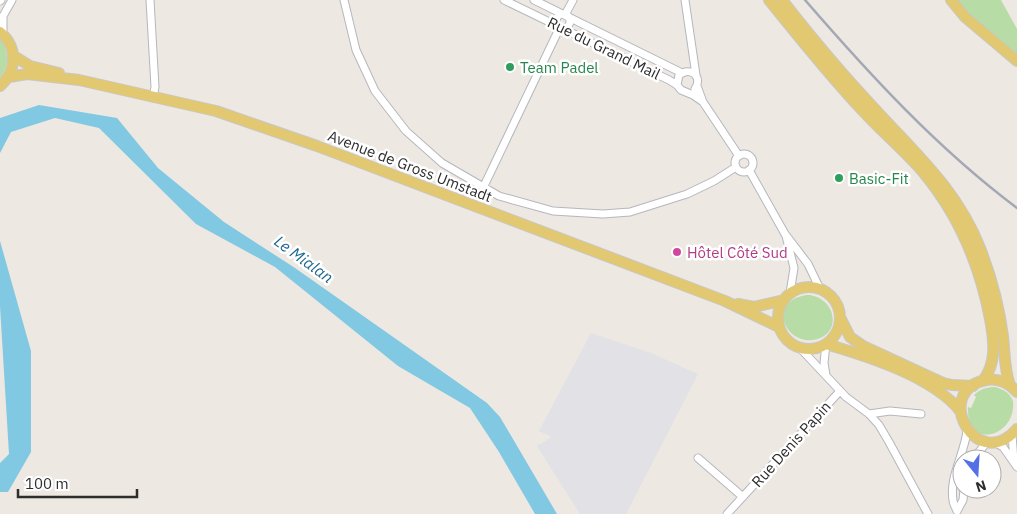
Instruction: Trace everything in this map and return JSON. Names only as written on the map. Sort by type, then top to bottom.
[{"type":"main road","points":[[769,0],[821,64],[862,110],[923,172],[942,197],[968,246],[980,277],[989,315],[994,350],[990,369],[964,397],[960,412],[962,422],[967,430],[979,440],[990,442],[1000,441],[1016,431]]},
{"type":"main road","points":[[782,0],[853,86],[932,169],[958,205],[980,248],[993,288],[1003,337],[1006,372],[1013,389]]},
{"type":"main road","points":[[951,0],[965,17],[1017,61]]},
{"type":"main road","points":[[0,86],[9,77],[14,56],[10,44],[1,33]]},
{"type":"main road","name":"Avenue de Gross Umstadt","points":[[14,56],[30,66],[153,98],[216,111],[308,143],[725,301],[779,328]]},
{"type":"main road","name":"Avenue de Gross Umstadt","points":[[9,77],[27,74],[79,80]]},
{"type":"main road","points":[[840,318],[836,333],[826,344],[808,349],[799,347],[787,340],[779,328],[778,314],[787,297],[805,288],[820,289],[836,302],[840,318],[850,337],[863,346],[943,383],[952,385],[997,380],[1013,389]]},
{"type":"main road","name":"Avenue de Gross Umstadt","points":[[725,301],[754,306],[787,297]]},
{"type":"main road","points":[[826,344],[856,353],[924,382],[949,399],[960,412]]},
{"type":"street","points":[[1,33],[2,16],[12,0]]},
{"type":"street","points":[[150,0],[155,87],[153,98]]},
{"type":"street","points":[[344,0],[356,50],[375,92],[406,131],[433,157],[499,196],[553,211],[601,214],[630,212],[687,194],[714,181],[736,167]]},
{"type":"street","name":"Rue du Grand Mail","points":[[504,0],[678,84]]},
{"type":"street","name":"Rue du Grand Mail","points":[[534,0],[683,72]]},
{"type":"street","points":[[483,188],[560,27],[557,24],[558,18],[561,15],[565,15],[573,0]]},
{"type":"street","points":[[685,0],[698,79],[697,86],[703,102],[739,156]]},
{"type":"street","points":[[693,53],[678,78],[678,84],[681,90],[688,92],[703,102]]},
{"type":"street","points":[[683,72],[690,71],[696,75]]},
{"type":"street","points":[[688,92],[697,86]]},
{"type":"street","points":[[745,154],[752,160],[752,166],[749,170],[742,172],[736,167],[735,161],[739,156],[745,154]]},
{"type":"street","points":[[749,170],[785,234],[808,264],[820,289]]},
{"type":"street","points":[[785,234],[794,268],[787,297]]},
{"type":"street","points":[[826,344],[824,363],[827,378]]},
{"type":"street","points":[[799,347],[840,391],[869,414],[879,425],[928,514]]},
{"type":"street","name":"Rue Denis Papin","points":[[727,514],[840,391]]},
{"type":"street","points":[[869,414],[890,411],[921,414]]},
{"type":"street","points":[[964,449],[967,430]]},
{"type":"street","points":[[1016,431],[1016,464]]},
{"type":"street","points":[[983,449],[990,442],[1003,447],[1016,464]]},
{"type":"street","name":"Rue Denis Papin","points":[[698,458],[743,497]]},
{"type":"street","points":[[953,499],[957,511],[963,499]]},
{"type":"shaded area","points":[[591,333],[651,353],[698,374],[626,514],[580,514],[537,446],[552,437],[539,431]]},
{"type":"green space","points":[[951,0],[1001,0],[1017,29],[1017,61]]},
{"type":"green space","points":[[0,39],[7,53],[7,63],[0,78]]},
{"type":"green space","points":[[810,295],[817,297],[827,305],[831,311],[833,321],[830,330],[824,336],[808,340],[799,338],[791,333],[783,318],[786,307],[793,299]]},
{"type":"green space","points":[[989,387],[995,387],[1006,392],[1012,398],[1012,413],[1007,423],[1000,430],[991,434],[982,434],[975,430],[970,421],[968,407],[971,408],[976,393]]},
{"type":"water","name":"Le Mialan","points":[[39,105],[117,118],[158,168],[224,222],[295,268],[487,403],[500,417],[557,514],[535,514],[499,452],[470,408],[398,366],[275,267],[196,224],[99,128],[55,118],[11,132],[0,153],[0,118]]},
{"type":"water","points":[[0,241],[31,351],[31,452],[8,492],[0,492],[0,463],[9,454],[0,306]]},
{"type":"railway","points":[[805,0],[905,110],[959,161],[1017,208]]},
{"type":"place","name":"Team Padel","points":[[510,67]]},
{"type":"place","name":"Basic-Fit","points":[[839,178]]},
{"type":"place","name":"Hôtel Côté Sud","points":[[677,252]]}]
